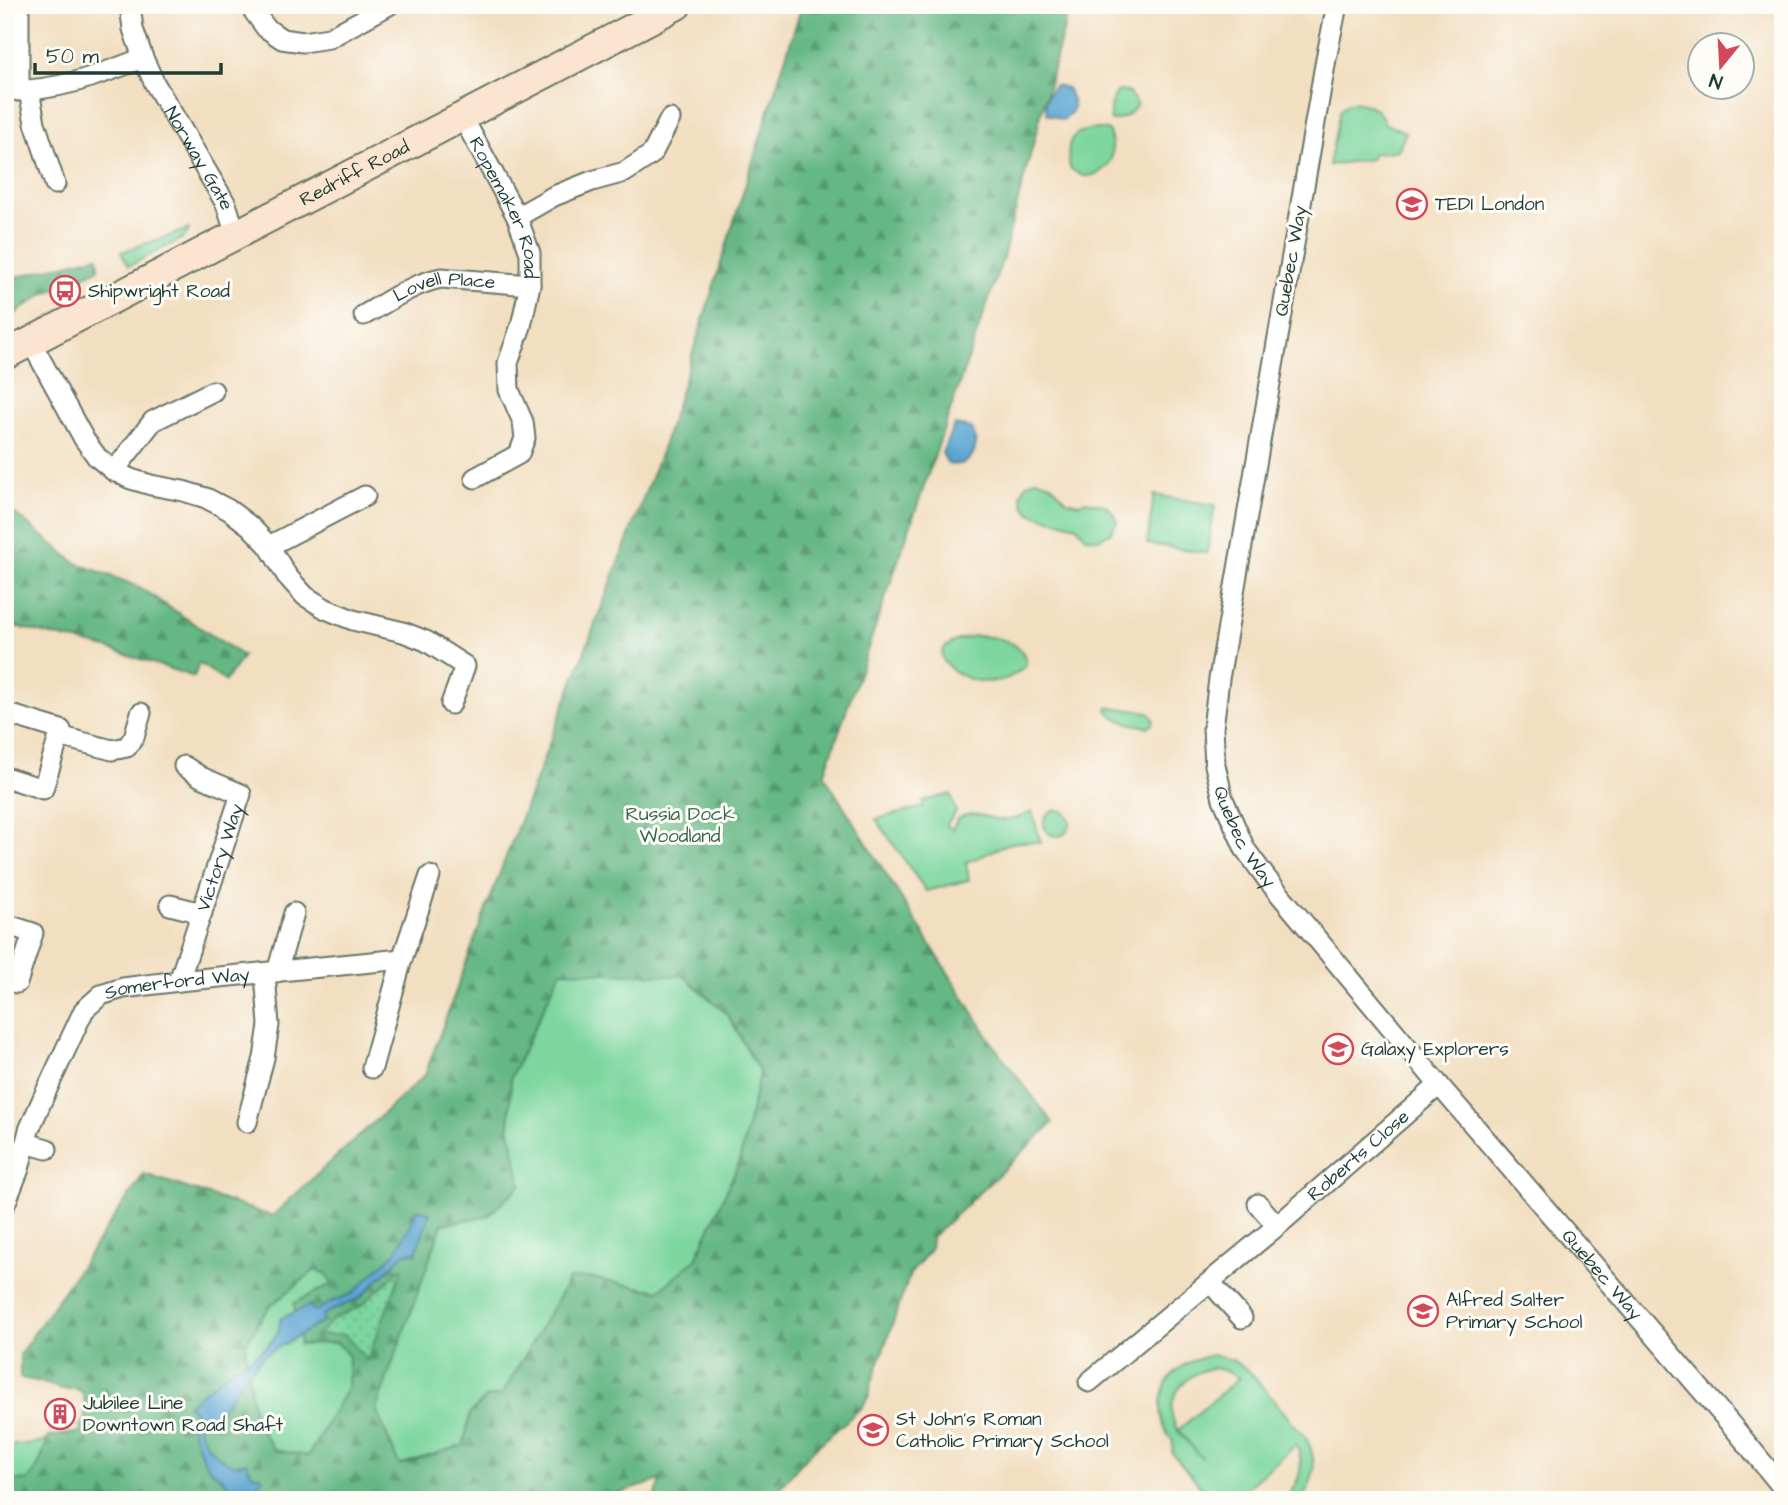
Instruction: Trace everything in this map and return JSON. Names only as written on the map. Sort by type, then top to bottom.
[{"type":"main road","name":"Redriff Road","points":[[5,355],[677,5]]},
{"type":"street","points":[[19,5],[18,91],[35,123],[55,184]]},
{"type":"street","name":"Norway Gate","points":[[130,5],[133,29],[143,58],[155,84],[226,204],[236,235]]},
{"type":"street","points":[[249,5],[265,27],[282,39],[303,42],[328,38],[389,5]]},
{"type":"street","name":"Quebec Way","points":[[1337,5],[1219,679],[1213,728],[1215,765],[1223,799],[1245,849],[1266,879],[1783,1488]]},
{"type":"street","points":[[18,91],[64,85],[143,58]]},
{"type":"street","name":"Ropemaker Road","points":[[463,118],[517,217],[530,253],[530,285],[521,326],[508,363],[509,390],[523,422],[525,438],[519,454],[475,478]]},
{"type":"street","points":[[517,217],[554,196],[625,172],[652,153],[670,119]]},
{"type":"street","name":"Lovell Place","points":[[364,315],[412,287],[441,278],[530,285]]},
{"type":"street","points":[[32,342],[84,439],[97,457],[114,471],[141,482],[206,498],[229,510],[250,526],[269,546],[287,576],[305,596],[326,609],[353,620],[403,632],[426,641],[465,666],[451,704]]},
{"type":"street","points":[[114,471],[153,421],[213,391]]},
{"type":"street","points":[[269,546],[365,496]]},
{"type":"street","points":[[5,713],[61,730],[43,789],[5,777]]},
{"type":"street","points":[[59,736],[112,750],[127,747],[134,737],[141,713]]},
{"type":"street","name":"Victory Way","points":[[179,981],[242,794],[201,777],[184,766]]},
{"type":"street","points":[[372,1068],[402,959],[430,876]]},
{"type":"street","points":[[170,905],[202,913]]},
{"type":"street","points":[[247,1122],[264,1058],[269,1025],[271,973],[294,913]]},
{"type":"street","points":[[5,924],[33,933],[17,983],[5,980]]},
{"type":"street","name":"Somerford Way","points":[[5,1204],[12,1167],[26,1143],[36,1113],[84,1010],[101,995],[122,988],[179,981],[402,959]]},
{"type":"street","name":"Roberts Close","points":[[1089,1382],[1277,1226],[1439,1085]]},
{"type":"street","points":[[26,1143],[47,1149]]},
{"type":"street","points":[[1258,1204],[1277,1226]]},
{"type":"street","points":[[1210,1282],[1242,1318]]},
{"type":"green space","name":"Russia Dock Woodland","points":[[802,5],[1070,5],[1002,261],[824,775],[994,1046],[1053,1123],[931,1238],[930,1250],[910,1274],[869,1396],[862,1407],[810,1453],[769,1500],[654,1500],[661,1480],[598,1500],[5,1500],[5,1479],[26,1481],[38,1466],[48,1437],[81,1432],[80,1426],[85,1418],[82,1392],[20,1378],[20,1354],[144,1174],[272,1216],[425,1075],[664,444]],"holes":[[[561,971],[684,976],[728,1015],[760,1073],[739,1163],[696,1259],[659,1291],[590,1278],[569,1279],[502,1395],[486,1398],[470,1414],[464,1445],[399,1465],[376,1409],[442,1224],[488,1216],[521,1185],[509,1126],[511,1077]],[[315,1270],[326,1273],[332,1284],[294,1303],[300,1345],[337,1342],[349,1356],[348,1387],[308,1456],[274,1450],[254,1419],[245,1345],[269,1307]]]},
{"type":"green space","points":[[1118,91],[1128,92],[1137,104],[1126,116],[1111,121],[1111,105]]},
{"type":"green space","points":[[1355,102],[1374,108],[1385,124],[1406,132],[1398,150],[1371,154],[1372,159],[1329,165],[1340,110],[1346,104]]},
{"type":"green space","points":[[1099,129],[1109,131],[1111,159],[1100,172],[1088,176],[1077,173],[1070,168],[1068,150],[1072,138],[1082,132]]},
{"type":"green space","points":[[189,229],[183,238],[129,266],[121,252]]},
{"type":"green space","points":[[98,256],[99,269],[42,295],[5,321],[5,280]]},
{"type":"green space","points":[[1036,479],[1051,484],[1067,501],[1078,504],[1086,501],[1107,506],[1117,522],[1110,533],[1099,539],[1086,537],[1077,526],[1032,514],[1024,506],[1021,494],[1027,484]]},
{"type":"green space","points":[[1154,495],[1215,505],[1207,553],[1147,544]]},
{"type":"green space","points":[[5,501],[9,509],[76,563],[137,586],[243,656],[225,681],[199,663],[194,677],[107,648],[5,624]]},
{"type":"green space","points":[[974,636],[1000,639],[1015,646],[1025,658],[1026,666],[1002,680],[987,682],[958,674],[945,662],[943,651],[954,642]]},
{"type":"green space","points":[[1108,707],[1149,712],[1154,720],[1148,727],[1126,722],[1111,714],[1107,710]]},
{"type":"green space","points":[[951,794],[956,812],[946,825],[952,829],[963,816],[981,815],[1008,820],[1032,811],[1041,843],[1018,842],[1002,846],[966,862],[969,880],[926,891],[876,819],[923,807],[923,801]]},
{"type":"green space","points":[[1057,810],[1067,813],[1070,823],[1067,833],[1057,836],[1047,833],[1044,823],[1047,813]]},
{"type":"green space","points":[[561,970],[684,976],[728,1015],[760,1073],[739,1163],[696,1259],[659,1291],[590,1278],[569,1279],[502,1395],[486,1398],[470,1414],[464,1445],[399,1465],[376,1409],[442,1224],[459,1222],[521,1185],[509,1126],[511,1077]]},
{"type":"green space","points":[[403,1267],[367,1360],[345,1335],[318,1335],[333,1319],[360,1307]]},
{"type":"green space","points":[[315,1270],[326,1273],[332,1283],[299,1345],[337,1342],[349,1356],[348,1387],[308,1456],[274,1450],[254,1419],[245,1345],[269,1307]]},
{"type":"green space","points":[[1212,1355],[1232,1360],[1248,1370],[1306,1438],[1314,1470],[1300,1500],[1283,1500],[1297,1482],[1301,1467],[1296,1445],[1236,1497],[1239,1500],[1212,1500],[1172,1453],[1173,1442],[1162,1416],[1165,1387],[1180,1368]],"holes":[[[1212,1368],[1239,1378],[1178,1430],[1202,1458],[1177,1429],[1173,1419],[1174,1398],[1178,1389],[1193,1375]]]},
{"type":"green space","points":[[48,1437],[31,1477],[26,1481],[5,1479],[6,1446],[44,1442]]},
{"type":"water","points":[[1055,85],[1067,88],[1073,102],[1071,113],[1063,120],[1047,114],[1046,99]]},
{"type":"water","points":[[954,425],[972,428],[975,449],[969,460],[948,464],[942,453]]},
{"type":"water","points":[[417,1209],[430,1213],[416,1252],[405,1253],[360,1298],[324,1314],[324,1321],[263,1356],[210,1425],[201,1417],[199,1419],[200,1431],[215,1454],[230,1463],[246,1462],[249,1471],[263,1478],[254,1493],[255,1500],[227,1500],[230,1492],[228,1486],[210,1469],[194,1437],[194,1411],[188,1405],[234,1367],[244,1364],[271,1342],[278,1332],[280,1319],[310,1305],[313,1310],[318,1310],[352,1294],[396,1252]]},
{"type":"place","name":"TEDI London","points":[[1412,204]]},
{"type":"place","name":"Shipwright Road","points":[[65,291]]},
{"type":"place","name":"Galaxy Explorers","points":[[1338,1049]]},
{"type":"place","name":"Alfred Salter Primary School","points":[[1423,1311]]},
{"type":"place","name":"Jubilee Line Downtown Road Shaft","points":[[60,1414]]},
{"type":"place","name":"St John's Roman Catholic Primary School","points":[[873,1430]]}]
